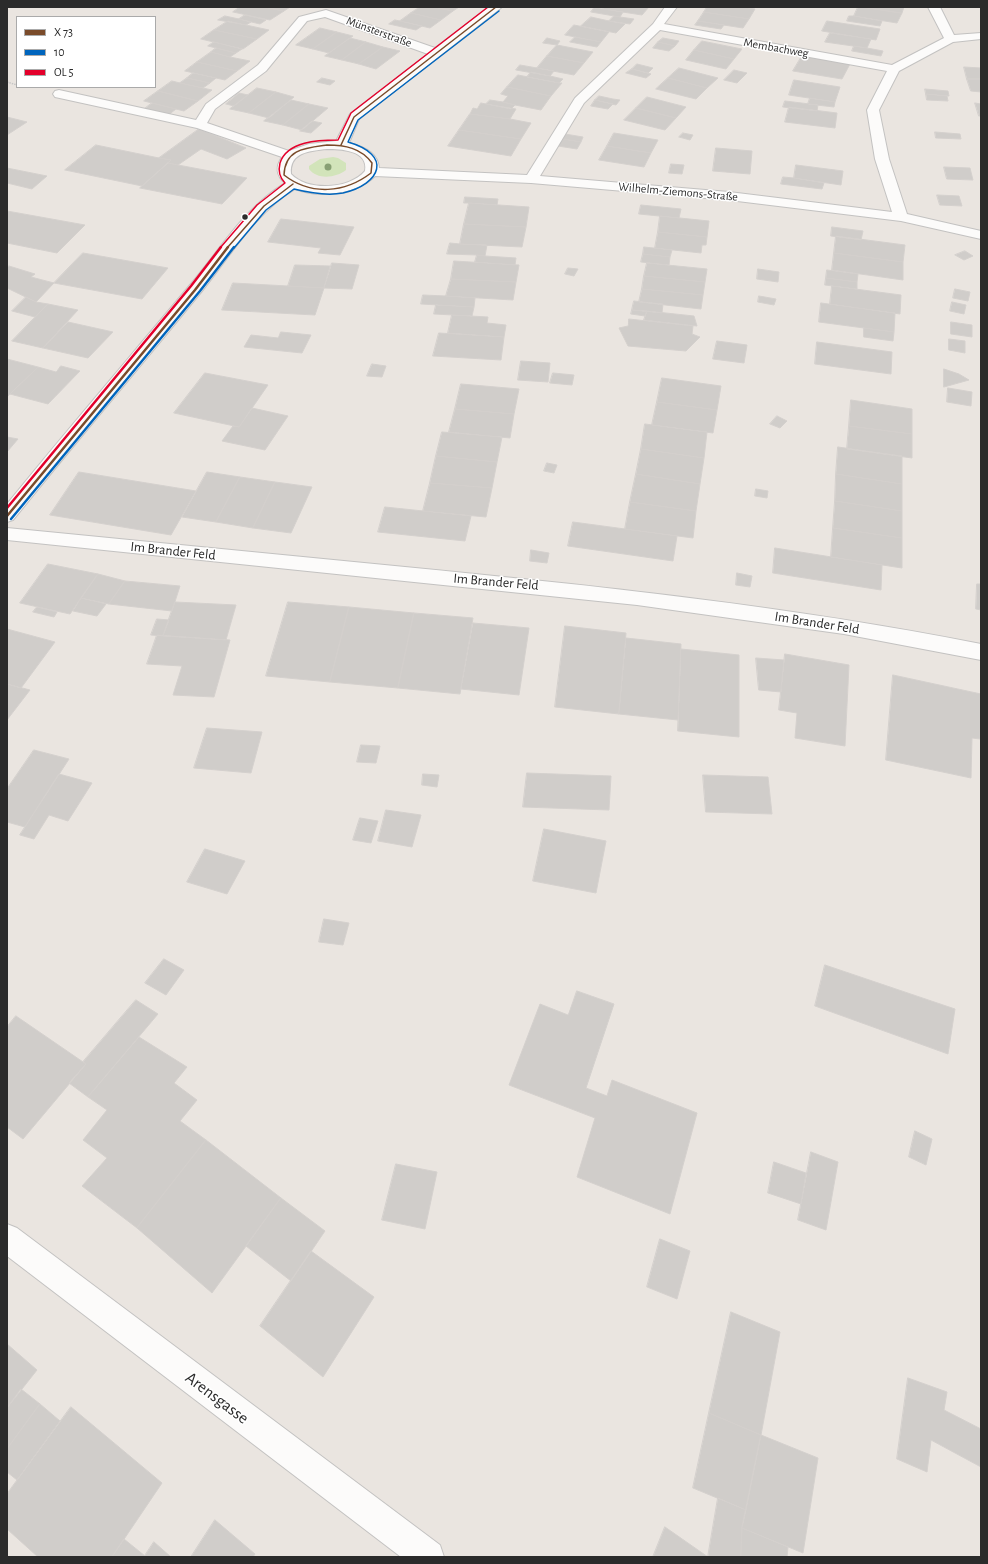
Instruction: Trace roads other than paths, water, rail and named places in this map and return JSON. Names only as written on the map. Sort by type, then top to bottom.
[{"type":"street","name":"Münsterstraße","points":[[341,145],[354,117],[496,7]]},
{"type":"street","points":[[531,180],[579,101],[658,26],[671,7]]},
{"type":"street","points":[[934,7],[950,39]]},
{"type":"street","name":"Münsterstraße","points":[[200,125],[210,107],[262,68],[303,19],[310,16],[326,13],[437,53]]},
{"type":"street","name":"Membachweg","points":[[658,26],[894,69]]},
{"type":"street","points":[[901,217],[882,159],[873,110],[894,69],[950,39],[981,36]]},
{"type":"street","points":[[60,94],[200,125],[290,156]]},
{"type":"street","points":[[327,145],[341,145],[358,150],[369,157],[373,165],[371,172],[362,182],[340,188],[314,190],[293,184],[284,175],[284,165],[290,156],[301,150],[327,145]]},
{"type":"street","name":"Wilhelm-Ziemons-Straße","points":[[371,172],[531,180],[729,196],[901,217],[981,235]]},
{"type":"street","points":[[7,516],[66,442],[198,286],[255,214],[278,192],[293,184]]},
{"type":"street","name":"Im Brander Feld","points":[[7,534],[560,588],[709,606],[932,642],[981,652]]},
{"type":"street","name":"Arensgasse","points":[[7,1238],[428,1557]]}]
